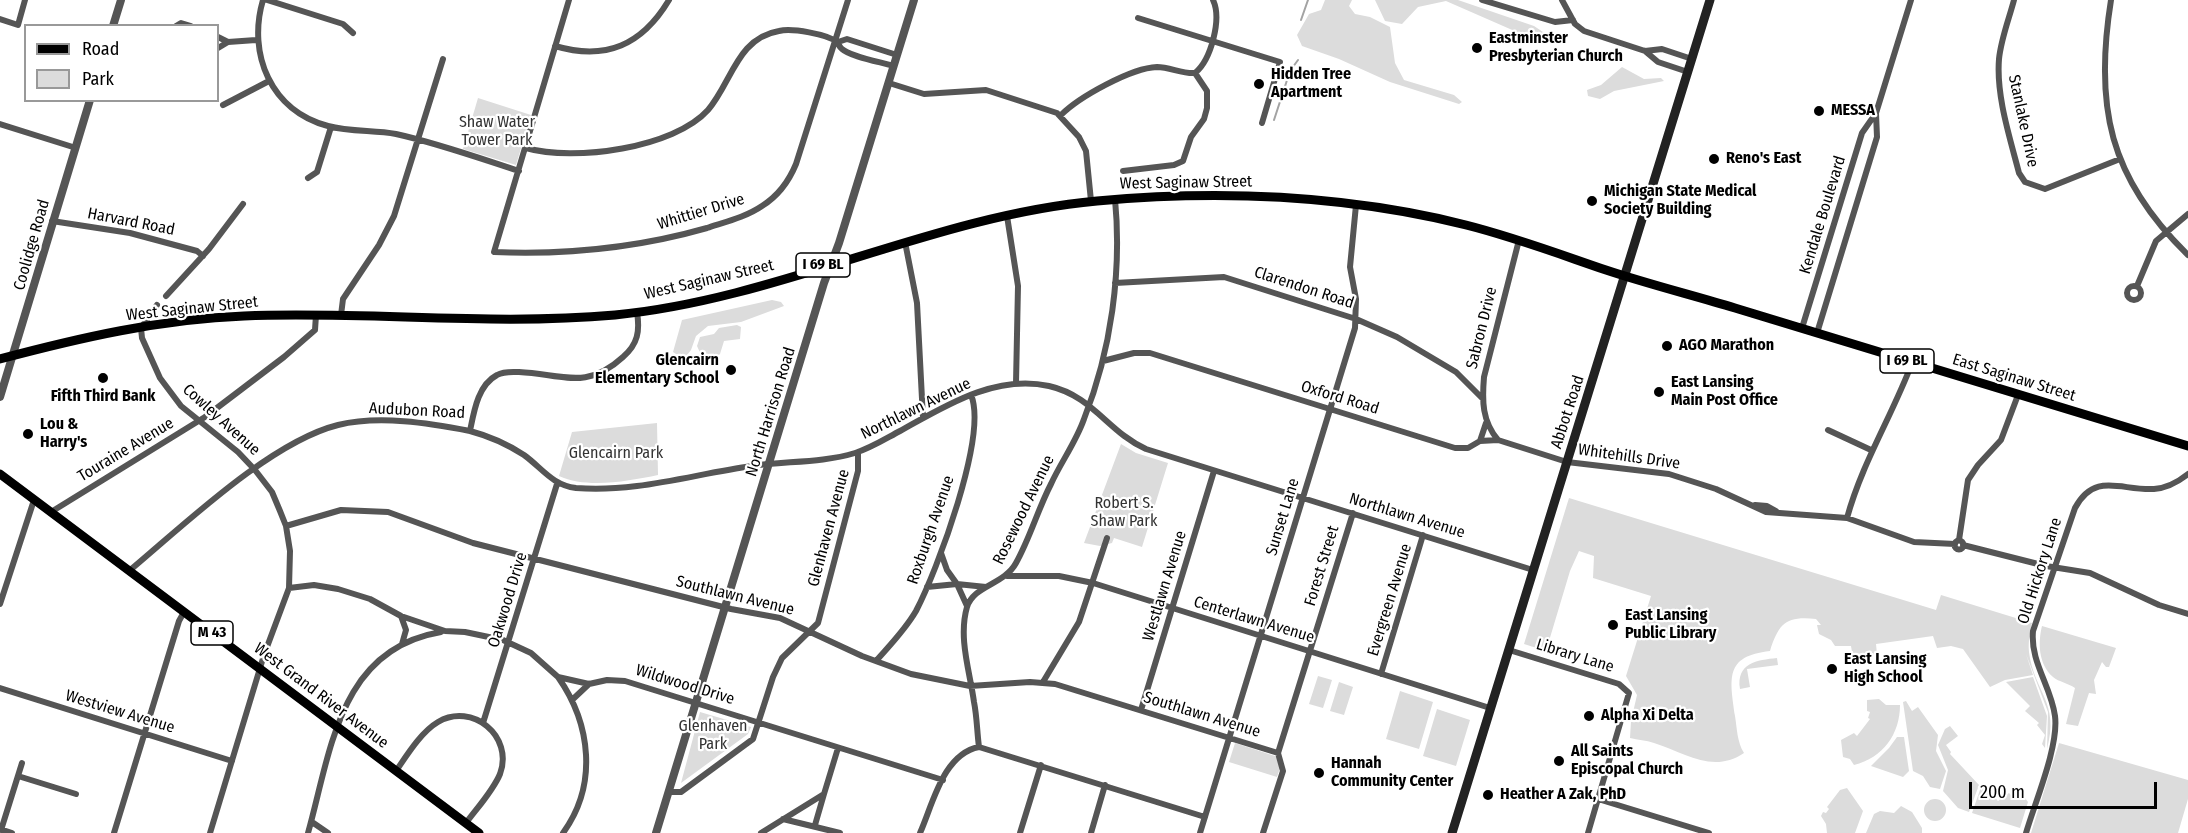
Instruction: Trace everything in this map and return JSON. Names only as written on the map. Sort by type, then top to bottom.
[{"type":"main road","name":"Abbot Road","points":[[1452,833],[1710,0]]},
{"type":"main road","name":"West Saginaw Street","points":[[0,359],[141,328],[223,317],[341,315],[554,319],[637,312],[707,298],[905,242],[1007,216],[1115,199],[1238,195],[1356,205],[1458,223],[1519,240],[1625,276]]},
{"type":"main road","name":"East Saginaw Street","points":[[1625,276],[2188,446]]},
{"type":"main road","name":"West Grand River Avenue","points":[[0,474],[479,833]]},
{"type":"street","points":[[0,20],[18,25],[25,0]]},
{"type":"street","points":[[114,24],[121,0]]},
{"type":"street","points":[[353,33],[343,24],[265,0],[256,40],[268,81],[283,100],[300,114],[331,127],[394,134],[519,171],[569,0]]},
{"type":"street","points":[[555,46],[583,53],[606,51],[623,45],[647,30],[669,0]]},
{"type":"street","name":"Whittier Drive","points":[[519,171],[494,252],[549,254],[638,244],[714,226],[762,206],[783,187],[793,171],[837,42],[848,0]]},
{"type":"street","name":"North Harrison Road","points":[[656,833],[914,0]]},
{"type":"street","points":[[1195,73],[1204,63],[1216,21],[1213,0]]},
{"type":"street","points":[[1482,0],[1555,22],[1573,20]]},
{"type":"street","points":[[1562,0],[1573,20],[1584,31],[1645,51],[1658,62],[1688,72]]},
{"type":"street","name":"Kendale Boulevard","points":[[1802,328],[1862,133],[1876,113],[1911,0]]},
{"type":"street","name":"Stanlake Drive","points":[[2014,0],[2002,41],[1999,86],[2019,173],[2025,182],[2045,189],[2120,159]]},
{"type":"street","points":[[2111,0],[2104,49],[2104,79],[2107,111],[2120,159],[2144,204],[2188,255]]},
{"type":"street","points":[[1138,18],[1280,62],[1262,123]]},
{"type":"street","points":[[526,148],[553,154],[583,153],[630,146],[673,133],[693,123],[710,108],[742,54],[761,37],[788,30],[837,42],[847,39],[897,55]]},
{"type":"street","points":[[219,38],[228,42]]},
{"type":"street","points":[[219,47],[228,42],[256,40]]},
{"type":"street","points":[[837,42],[844,50],[894,66]]},
{"type":"street","points":[[1645,51],[1662,49],[1692,58]]},
{"type":"street","points":[[341,315],[343,299],[387,232],[442,59]]},
{"type":"street","points":[[1061,115],[1085,98],[1139,70],[1156,67],[1195,73],[1207,92],[1207,108],[1202,122],[1191,137],[1183,161],[1174,165],[1123,171]]},
{"type":"street","points":[[223,105],[268,81]]},
{"type":"street","points":[[888,83],[924,94],[986,90],[1061,115],[1079,137],[1086,152],[1091,201]]},
{"type":"street","name":"Coolidge Road","points":[[0,397],[89,102]]},
{"type":"street","name":"Kendale Boulevard","points":[[1817,333],[1877,137],[1876,113]]},
{"type":"street","points":[[0,124],[76,148]]},
{"type":"street","points":[[308,178],[317,172],[331,127]]},
{"type":"street","name":"Rosewood Avenue","points":[[967,606],[975,594],[1007,576],[1022,552],[1047,492],[1084,420],[1103,361],[1115,283],[1115,199]]},
{"type":"street","points":[[166,296],[203,256],[243,204]]},
{"type":"street","name":"Sunset Lane","points":[[1200,833],[1356,319],[1356,299],[1350,267],[1356,205]]},
{"type":"street","points":[[2137,286],[2156,241],[2188,214]]},
{"type":"street","points":[[1007,216],[1018,286],[1016,383]]},
{"type":"street","name":"Harvard Road","points":[[52,221],[152,238],[197,251],[203,256]]},
{"type":"street","name":"Sabron Drive","points":[[1498,440],[1486,423],[1482,398],[1484,377],[1519,240]]},
{"type":"street","points":[[905,242],[918,320],[923,418]]},
{"type":"street","name":"Clarendon Road","points":[[1115,283],[1224,277],[1356,319],[1427,353],[1468,382],[1482,398]]},
{"type":"street","points":[[141,328],[157,305]]},
{"type":"street","name":"Audubon Road","points":[[129,571],[182,523],[297,442],[339,425],[394,422],[470,431],[480,395],[490,379],[504,372],[536,373],[577,380],[600,374],[626,355],[636,341],[639,330],[637,312]]},
{"type":"street","name":"Touraine Avenue","points":[[51,512],[199,422],[284,357],[315,330],[316,315]]},
{"type":"street","name":"Cowley Avenue","points":[[141,328],[142,338],[160,378],[181,406],[238,452],[272,492],[286,526],[290,551],[289,588],[260,669],[210,833]]},
{"type":"street","name":"Oxford Road","points":[[1103,361],[1134,353],[1150,353],[1455,448],[1468,448],[1480,441],[1498,440],[1567,462]]},
{"type":"street","points":[[1847,518],[1855,489],[1871,450],[1899,398],[1912,363]]},
{"type":"street","points":[[1468,382],[1477,383],[1484,377]]},
{"type":"street","name":"Northlawn Avenue","points":[[557,484],[591,489],[627,486],[769,464],[838,457],[858,452],[971,395],[1016,383],[1048,386],[1089,404],[1123,437],[1136,445],[1533,570]]},
{"type":"street","name":"Roxburgh Avenue","points":[[876,661],[908,624],[927,587],[940,551],[959,497],[974,438],[976,413],[971,395]]},
{"type":"street","points":[[1959,543],[1968,480],[1978,465],[2001,440],[2018,395]]},
{"type":"street","name":"Sabron Drive","points":[[1480,441],[1486,423]]},
{"type":"street","points":[[1828,430],[1871,450]]},
{"type":"street","points":[[470,431],[497,440],[523,454],[557,484]]},
{"type":"street","name":"Glenhaven Avenue","points":[[669,792],[681,792],[748,743],[756,734],[777,668],[788,652],[819,620],[858,471],[858,452]]},
{"type":"street","name":"Whitehills Drive","points":[[1567,462],[1669,474],[1701,483],[1755,505],[1766,512],[1847,518],[1914,542],[1959,543],[2054,567],[2090,573],[2151,601],[2188,614]]},
{"type":"street","name":"Westlawn Avenue","points":[[1141,710],[1214,471]]},
{"type":"street","name":"Old Hickory Lane","points":[[2026,833],[2055,735],[2053,705],[2033,644],[2035,624],[2075,508],[2085,493],[2093,488],[2108,485],[2161,488],[2188,474]]},
{"type":"street","name":"Oakwood Drive","points":[[483,723],[557,484]]},
{"type":"street","points":[[0,604],[34,500]]},
{"type":"street","name":"Southlawn Avenue","points":[[286,526],[340,510],[374,510],[401,515],[452,537],[725,607],[780,618],[876,661],[911,674],[970,686],[1043,682],[1278,753]]},
{"type":"street","name":"Forest Street","points":[[1263,833],[1283,771],[1278,753],[1353,513]]},
{"type":"street","name":"Evergreen Avenue","points":[[1382,674],[1423,535]]},
{"type":"street","points":[[1043,682],[1079,622],[1107,538]]},
{"type":"street","points":[[940,551],[944,565],[957,584],[967,606],[965,629],[979,747]]},
{"type":"street","name":"Centerlawn Avenue","points":[[1007,576],[1053,575],[1093,583],[1490,708]]},
{"type":"street","points":[[927,587],[957,584],[986,586]]},
{"type":"street","name":"Wildwood Drive","points":[[289,588],[314,585],[338,589],[389,607],[401,616],[445,631],[465,632],[509,642],[531,653],[558,677],[589,684],[616,679],[943,780]]},
{"type":"street","points":[[114,833],[179,621],[184,612]]},
{"type":"street","points":[[401,616],[406,630],[402,644]]},
{"type":"street","points":[[308,833],[337,727],[347,701],[363,674],[402,644],[445,631]]},
{"type":"street","name":"Library Lane","points":[[1509,650],[1619,684],[1629,693],[1598,799]]},
{"type":"street","points":[[558,677],[572,700],[583,728],[586,767],[580,801],[563,833]]},
{"type":"street","points":[[572,700],[589,684]]},
{"type":"street","name":"Westview Avenue","points":[[0,688],[232,761]]},
{"type":"street","points":[[396,771],[428,729],[438,722],[460,715],[472,717],[483,723],[499,740],[502,766],[494,784],[466,823]]},
{"type":"street","points":[[920,833],[943,780],[955,760],[969,750],[979,747],[1205,817]]},
{"type":"street","points":[[815,825],[838,748]]},
{"type":"street","points":[[12,833],[1,829],[22,763]]},
{"type":"street","points":[[1020,833],[1041,765]]},
{"type":"street","points":[[18,777],[76,794]]},
{"type":"street","points":[[1091,833],[1105,785]]},
{"type":"street","points":[[761,833],[824,794]]},
{"type":"street","points":[[1588,833],[1598,799],[1709,833]]},
{"type":"street","points":[[783,819],[815,825],[840,833]]},
{"type":"street","points":[[312,822],[328,833]]},
{"type":"green space","points":[[1325,0],[1352,0],[1349,6],[1355,14],[1370,17],[1390,27],[1395,63],[1404,80],[1454,95],[1462,102],[1459,104],[1390,82],[1339,59],[1302,46],[1297,35],[1309,14],[1321,10]]},
{"type":"green space","points":[[1375,0],[1458,0],[1534,26],[1546,34],[1526,36],[1446,1],[1418,7],[1402,24],[1385,21]]},
{"type":"green space","points":[[1622,67],[1644,79],[1661,78],[1664,81],[1614,91],[1600,99],[1588,96],[1587,90],[1601,85]]},
{"type":"green space","name":"Shaw Water Tower Park","points":[[478,98],[531,115],[516,165],[463,149]]},
{"type":"green space","points":[[772,300],[781,302],[784,306],[741,322],[708,326],[696,336],[691,350],[684,359],[673,352],[682,320]]},
{"type":"green space","points":[[737,325],[741,327],[740,339],[724,341],[720,354],[714,359],[702,357],[697,346],[700,337],[714,334],[719,328]]},
{"type":"green space","name":"Glencairn Park","points":[[657,423],[658,475],[595,483],[570,480],[559,476],[572,432]]},
{"type":"green space","name":"Robert S. Shaw Park","points":[[1121,444],[1136,453],[1168,463],[1142,547],[1114,538],[1112,543],[1100,546],[1084,543]]},
{"type":"green space","points":[[1569,498],[1936,610],[1941,595],[2032,623],[2029,652],[2045,698],[2050,720],[2047,749],[2048,712],[2026,654],[2033,675],[2005,680],[1990,687],[1963,649],[1951,646],[1937,648],[1933,636],[1876,644],[1877,654],[1853,658],[1851,646],[1835,646],[1831,640],[1819,634],[1817,625],[1821,625],[1816,619],[1806,618],[1785,623],[1777,634],[1770,651],[1744,658],[1733,672],[1733,703],[1739,740],[1744,753],[1733,759],[1710,762],[1651,742],[1630,738],[1637,695],[1626,676],[1651,596],[1593,578],[1594,556],[1579,551],[1570,571],[1546,651],[1524,644]]},
{"type":"green space","points":[[2042,626],[2116,648],[2109,667],[2102,662],[2094,680],[2096,694],[2089,693],[2078,726],[2066,724],[2075,688],[2053,677],[2044,666],[2040,653]]},
{"type":"green space","points":[[1777,658],[1778,665],[1747,669],[1750,687],[1740,689],[1741,673],[1745,668],[1755,662]]},
{"type":"green space","points":[[1318,676],[1332,680],[1323,708],[1309,704]]},
{"type":"green space","points":[[2033,677],[2047,716],[2045,748],[2042,744],[2045,735],[2037,725],[2039,723],[2025,711],[2030,706],[2006,682]]},
{"type":"green space","points":[[1339,682],[1353,687],[1344,715],[1330,711]]},
{"type":"green space","points":[[1400,691],[1433,702],[1419,749],[1386,739]]},
{"type":"green space","points":[[1879,699],[1886,705],[1900,705],[1897,726],[1881,751],[1864,762],[1854,765],[1850,759],[1843,757],[1841,740],[1854,733],[1857,736],[1870,719],[1868,718],[1870,712],[1867,711],[1867,700]]},
{"type":"green space","points":[[1906,701],[1912,711],[1918,707],[1938,735],[1936,751],[1946,771],[1940,789],[1930,787],[1923,776],[1913,771],[1903,702]]},
{"type":"green space","points":[[1437,709],[1470,720],[1456,766],[1423,756]]},
{"type":"green space","name":"Glenhaven Park","points":[[700,712],[751,727],[748,734],[681,783]]},
{"type":"green space","points":[[1950,726],[1958,736],[1946,745],[1950,754],[1979,785],[1969,812],[1958,808],[1943,791],[1948,770],[1938,745],[1945,729]]},
{"type":"green space","points":[[1897,737],[1904,737],[1909,771],[1903,777],[1871,766]]},
{"type":"green space","points":[[1235,743],[1278,757],[1280,768],[1277,777],[1229,762]]},
{"type":"green space","points":[[2059,743],[2188,780],[2188,799],[2178,833],[2031,833]]},
{"type":"green space","points":[[1982,784],[1998,801],[2009,793],[2012,796],[2019,790],[2028,802],[2020,828],[1972,813]]},
{"type":"green space","points":[[1847,788],[1863,811],[1855,833],[1827,833],[1826,824],[1821,816],[1829,809],[1827,807],[1840,790]]},
{"type":"green space","points":[[1931,799],[1939,799],[1946,806],[1946,814],[1939,821],[1931,821],[1924,814],[1924,806]]},
{"type":"green space","points":[[1901,806],[1912,812],[1922,828],[1922,833],[1866,833],[1874,814],[1880,811],[1894,813]]},
{"type":"waterway","points":[[1301,20],[1308,0]]},
{"type":"waterway","points":[[1274,120],[1290,71],[1298,60]]},
{"type":"place","name":"Eastminster Presbyterian Church","points":[[1477,48]]},
{"type":"place","name":"Hidden Tree Apartment","points":[[1259,84]]},
{"type":"place","name":"MESSA","points":[[1819,111]]},
{"type":"place","name":"Reno's East","points":[[1714,159]]},
{"type":"place","name":"Michigan State Medical Society Building","points":[[1592,201]]},
{"type":"place","name":"AGO Marathon","points":[[1667,346]]},
{"type":"place","name":"Glencairn Elementary School","points":[[731,370]]},
{"type":"place","name":"Fifth Third Bank","points":[[103,378]]},
{"type":"place","name":"East Lansing Main Post Office","points":[[1659,392]]},
{"type":"place","name":"Lou & Harry's","points":[[28,434]]},
{"type":"place","name":"East Lansing Public Library","points":[[1613,625]]},
{"type":"place","name":"East Lansing High School","points":[[1832,669]]},
{"type":"place","name":"Alpha Xi Delta","points":[[1589,716]]},
{"type":"place","name":"All Saints Episcopal Church","points":[[1559,761]]},
{"type":"place","name":"Hannah Community Center","points":[[1319,773]]},
{"type":"place","name":"Heather A Zak, PhD","points":[[1488,795]]}]
